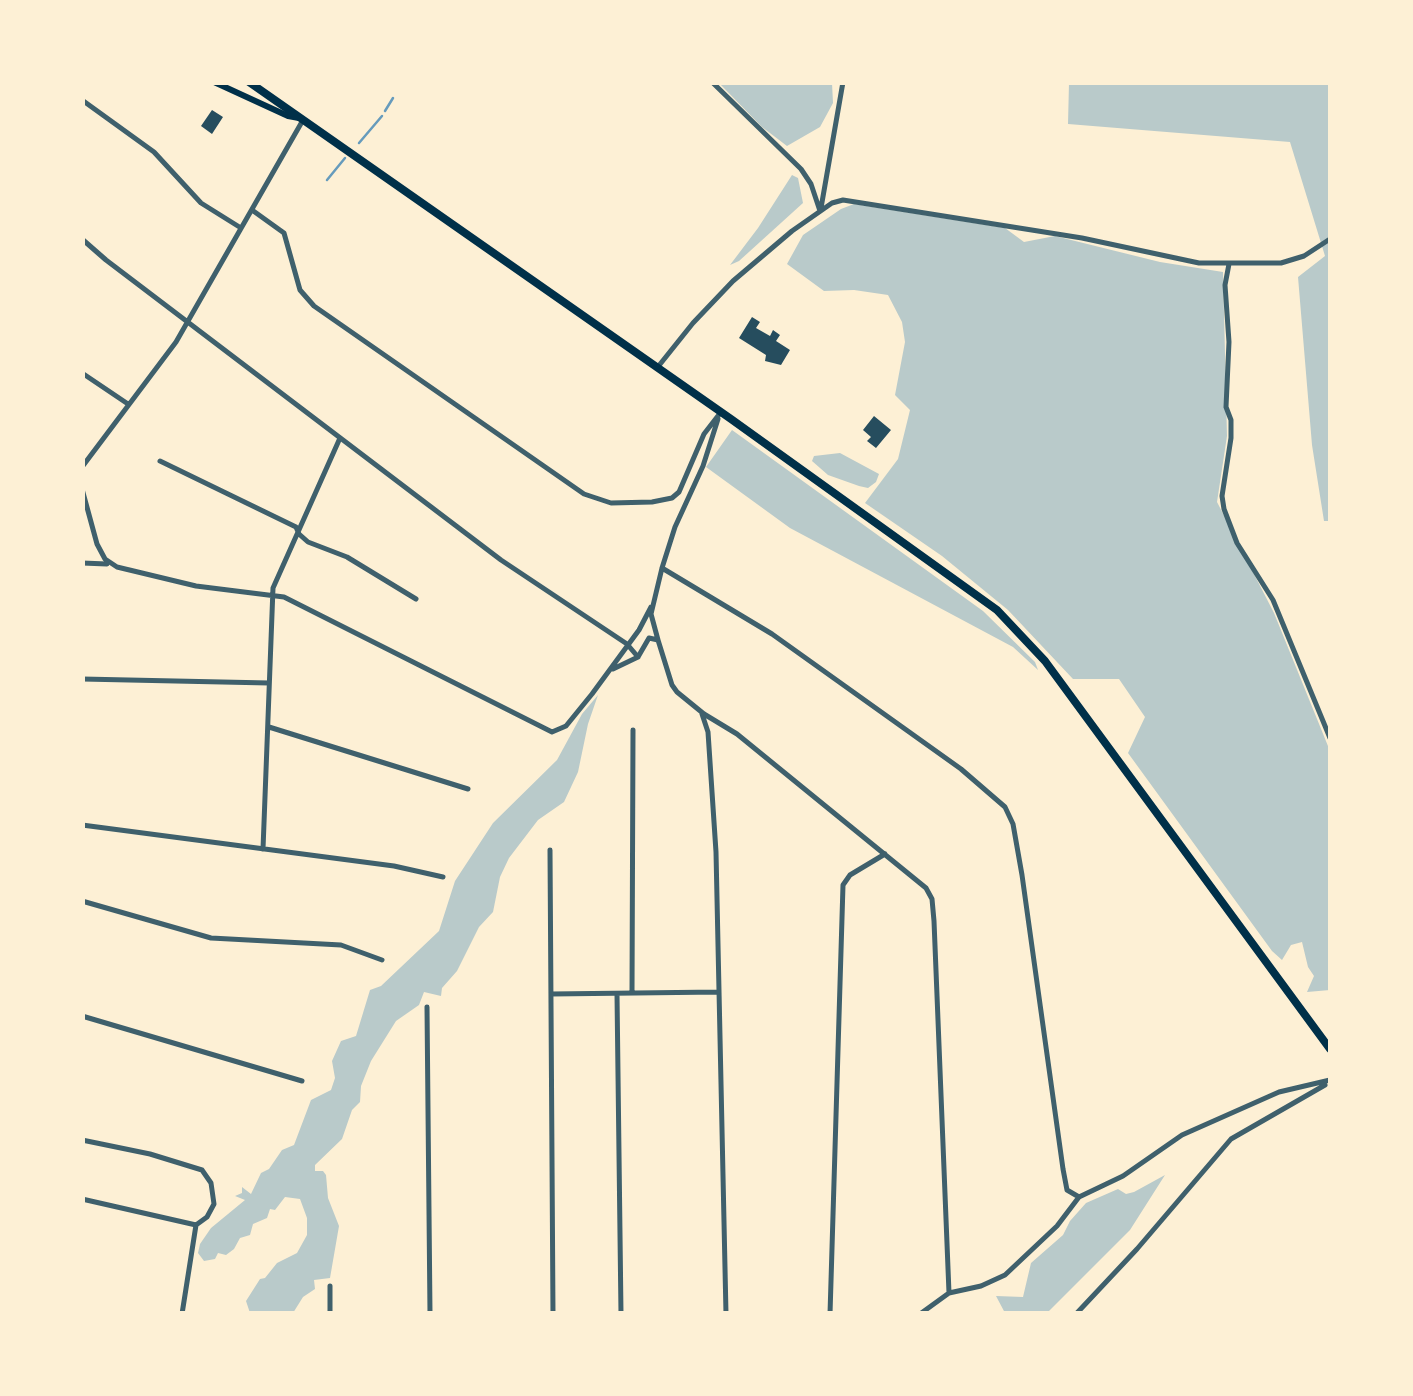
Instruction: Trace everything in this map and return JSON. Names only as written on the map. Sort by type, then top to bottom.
[{"type":"main road","points":[[214,82],[301,119]]},
{"type":"main road","points":[[249,82],[965,584],[1017,628],[1330,1050]]},
{"type":"street","points":[[712,82],[801,169],[820,211]]},
{"type":"street","points":[[820,211],[843,82]]},
{"type":"street","points":[[82,100],[154,152],[202,203],[241,228]]},
{"type":"street","points":[[82,466],[176,342],[301,119]]},
{"type":"street","points":[[657,368],[723,291],[820,211],[843,200],[1082,238],[1184,261],[1282,263],[1330,239]]},
{"type":"street","points":[[252,210],[286,236],[300,290],[309,302],[584,494],[603,502],[621,503],[672,498],[704,434],[721,412]]},
{"type":"street","points":[[82,239],[516,571],[627,644],[638,657]]},
{"type":"street","points":[[1229,264],[1224,285],[1229,342],[1226,407],[1231,438],[1222,496],[1224,509],[1238,543],[1273,600],[1330,738]]},
{"type":"street","points":[[82,373],[128,404]]},
{"type":"street","points":[[82,563],[110,564],[185,584],[274,594],[315,610],[552,732],[566,726],[652,608],[675,527],[703,466],[721,412]]},
{"type":"street","points":[[263,849],[273,588],[340,438]]},
{"type":"street","points":[[160,460],[296,527],[298,534],[317,546],[362,566],[416,600]]},
{"type":"street","points":[[82,489],[97,544],[110,564]]},
{"type":"street","points":[[662,568],[772,634],[852,689],[978,782],[1005,807],[1013,824],[1032,939],[1063,1169],[1067,1190],[1078,1197]]},
{"type":"street","points":[[652,608],[672,685],[700,712],[737,734],[923,886],[932,904],[949,1293]]},
{"type":"street","points":[[601,682],[621,662],[638,657],[650,638],[658,640]]},
{"type":"street","points":[[82,678],[269,683]]},
{"type":"street","points":[[700,712],[708,732],[716,852],[726,1314]]},
{"type":"street","points":[[268,727],[468,789]]},
{"type":"street","points":[[632,992],[633,730]]},
{"type":"street","points":[[82,825],[394,866],[442,877]]},
{"type":"street","points":[[550,850],[554,1314]]},
{"type":"street","points":[[830,1314],[842,885],[885,854]]},
{"type":"street","points":[[82,901],[212,938],[340,944],[382,960]]},
{"type":"street","points":[[551,994],[719,992]]},
{"type":"street","points":[[617,994],[621,1314]]},
{"type":"street","points":[[427,1007],[430,1314]]},
{"type":"street","points":[[82,1016],[302,1082]]},
{"type":"street","points":[[920,1314],[949,1293],[981,1286],[1005,1275],[1057,1226],[1078,1197],[1123,1176],[1182,1135],[1279,1092],[1330,1081]]},
{"type":"street","points":[[1076,1314],[1137,1250],[1231,1139],[1330,1081]]},
{"type":"street","points":[[82,1140],[197,1167],[209,1180],[214,1197],[212,1211],[196,1225],[182,1314]]},
{"type":"street","points":[[82,1198],[196,1225]]},
{"type":"street","points":[[330,1286],[330,1314]]},
{"type":"shaded area","points":[[719,83],[832,83],[833,103],[820,127],[787,146],[762,127]]},
{"type":"shaded area","points":[[1069,83],[1330,83],[1330,521],[1324,521],[1312,445],[1298,277],[1325,256],[1290,142],[1068,124]]},
{"type":"shaded area","points":[[792,175],[798,178],[803,203],[730,265],[758,228]]},
{"type":"shaded area","points":[[854,204],[1005,228],[1024,242],[1055,236],[1160,262],[1223,272],[1227,436],[1217,502],[1274,613],[1330,751],[1330,990],[1307,992],[1314,976],[1302,942],[1291,945],[1282,960],[1272,951],[1128,753],[1145,717],[1119,679],[1073,679],[1008,610],[942,556],[865,503],[898,459],[910,410],[895,395],[905,342],[902,322],[888,295],[824,291],[787,264],[803,235]]},
{"type":"shaded area","points":[[732,430],[983,611],[1035,662],[1038,670],[1013,647],[790,528],[706,467]]},
{"type":"shaded area","points":[[840,453],[879,474],[876,482],[868,488],[859,486],[828,475],[812,461],[814,456]]},
{"type":"shaded area","points":[[598,695],[578,772],[564,802],[538,820],[509,858],[500,877],[493,912],[479,927],[441,996],[424,992],[419,1005],[396,1021],[371,1061],[361,1086],[360,1102],[352,1110],[342,1139],[315,1165],[315,1171],[326,1175],[328,1198],[339,1226],[330,1278],[314,1280],[315,1289],[303,1297],[293,1313],[250,1313],[246,1301],[260,1279],[277,1263],[297,1253],[307,1235],[307,1218],[300,1199],[285,1197],[275,1210],[270,1209],[267,1218],[253,1224],[250,1235],[240,1238],[226,1255],[218,1253],[215,1259],[204,1261],[198,1253],[200,1244],[211,1228],[245,1200],[235,1196],[242,1193],[242,1187],[251,1194],[261,1173],[269,1169],[282,1150],[294,1145],[311,1100],[331,1090],[335,1078],[332,1061],[341,1041],[356,1036],[370,990],[381,986],[439,931],[455,881],[493,823],[557,760],[582,714]]},
{"type":"shaded area","points":[[1165,1175],[1130,1230],[1047,1313],[1005,1313],[996,1296],[1023,1297],[1031,1263],[1063,1235],[1086,1203],[1118,1189],[1126,1194],[1134,1192]]},
{"type":"building","points":[[212,110],[223,117],[212,134],[201,126]]},
{"type":"building","points":[[752,317],[760,322],[756,328],[770,336],[773,330],[780,335],[776,341],[790,350],[781,365],[765,361],[766,355],[739,338]]},
{"type":"building","points":[[874,416],[891,430],[876,448],[867,441],[871,437],[863,430]]},
{"type":"waterway","points":[[385,111],[393,98]]},
{"type":"waterway","points":[[359,143],[382,116]]},
{"type":"waterway","points":[[327,180],[345,158]]}]
